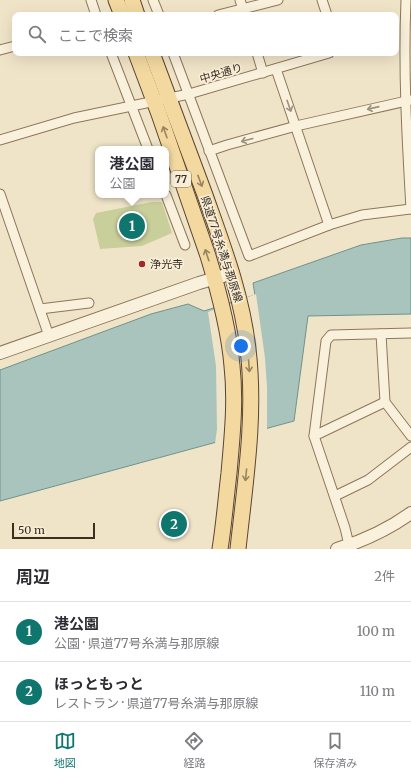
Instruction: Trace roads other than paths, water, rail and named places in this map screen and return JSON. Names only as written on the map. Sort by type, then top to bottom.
[{"type":"main road","points":[[116,0],[121,12]]},
{"type":"main road","points":[[132,0],[137,12]]},
{"type":"main road","name":"県道77号糸満与那原線","points":[[137,56],[215,278],[227,330],[232,366],[232,440],[220,549]]},
{"type":"main road","name":"県道77号糸満与那原線","points":[[153,56],[233,273],[240,300],[248,351],[251,400],[250,436],[238,549]]},
{"type":"street","points":[[91,0],[95,12]]},
{"type":"street","points":[[154,0],[158,12]]},
{"type":"street","points":[[228,12],[278,0]]},
{"type":"street","points":[[322,0],[326,12]]},
{"type":"street","points":[[174,56],[249,256],[329,225],[362,215],[411,210],[408,100],[404,34],[406,0]]},
{"type":"street","points":[[0,50],[12,47]]},
{"type":"street","points":[[112,56],[147,146]]},
{"type":"street","points":[[258,56],[263,73]]},
{"type":"street","name":"中央通り","points":[[0,140],[74,118],[189,94],[319,56]]},
{"type":"street","points":[[276,69],[329,225]]},
{"type":"street","points":[[209,152],[227,145],[296,126],[408,100]]},
{"type":"street","points":[[0,194],[49,336]]},
{"type":"street","points":[[167,198],[185,245]]},
{"type":"street","points":[[0,353],[233,273]]},
{"type":"street","points":[[40,309],[89,303]]},
{"type":"street","points":[[350,547],[335,496],[314,436],[326,341],[331,335],[411,333]]},
{"type":"street","points":[[381,334],[385,402],[411,436]]},
{"type":"street","points":[[314,436],[385,402]]},
{"type":"street","points":[[335,496],[368,480],[411,447]]},
{"type":"street","points":[[337,549],[350,547],[396,524],[411,513]]},
{"type":"water","points":[[402,238],[411,238],[411,314],[308,316],[294,421],[0,501],[0,370],[151,314],[188,304],[204,311],[255,295],[253,283],[361,245]]},
{"type":"place","name":"港公園","points":[[132,226]]},
{"type":"place","name":"浄光寺","points":[[142,264]]},
{"type":"place","name":"ほっともっと","points":[[174,524]]}]
